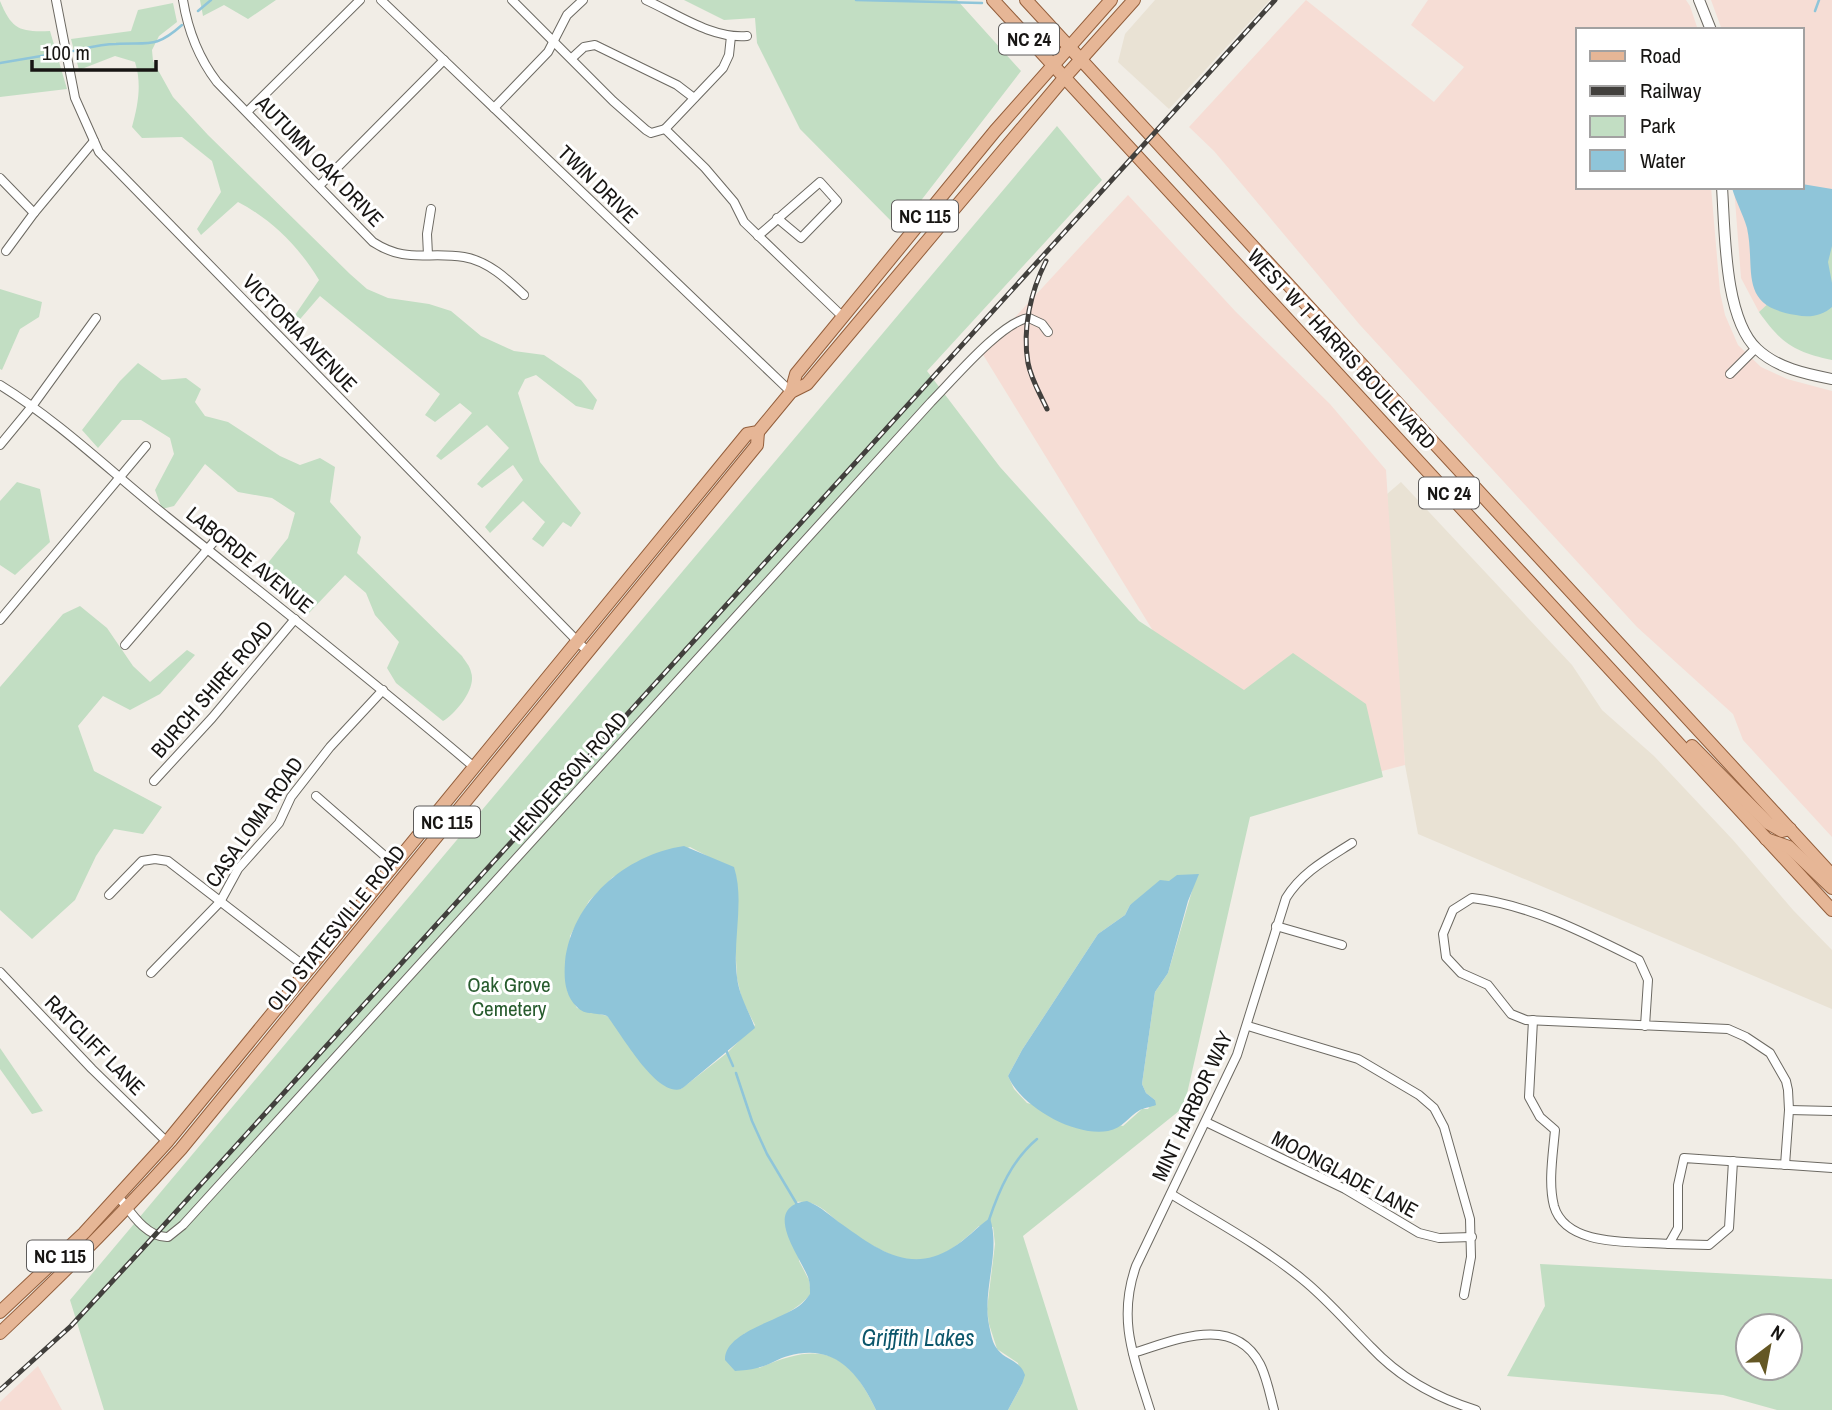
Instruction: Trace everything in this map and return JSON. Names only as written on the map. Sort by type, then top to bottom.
[{"type":"main road","name":"WEST W T HARRIS BOULEVARD","points":[[993,0],[1832,910]]},
{"type":"main road","name":"WEST W T HARRIS BOULEVARD","points":[[1026,0],[1832,875]]},
{"type":"main road","name":"OLD STATESVILLE ROAD","points":[[792,392],[796,374],[995,131],[1111,0]]},
{"type":"main road","name":"OLD STATESVILLE ROAD","points":[[0,1333],[128,1208],[181,1149],[583,647],[747,435],[758,432],[792,392],[807,384],[1081,59],[1135,0]]},
{"type":"main road","points":[[1699,0],[1710,28]]},
{"type":"main road","points":[[1722,189],[1734,302],[1741,328],[1756,348],[1773,360],[1789,368],[1832,379]]},
{"type":"main road","name":"OLD STATESVILLE ROAD","points":[[0,1312],[84,1233],[167,1142],[474,767],[583,647]]},
{"type":"main road","points":[[1651,713],[1689,743],[1768,823],[1782,831],[1790,830]]},
{"type":"main road","points":[[1766,839],[1790,847],[1832,888]]},
{"type":"street","name":"VICTORIA AVENUE","points":[[56,0],[75,98],[99,152],[583,647]]},
{"type":"street","name":"AUTUMN OAK DRIVE","points":[[183,0],[195,48],[217,82],[373,242],[387,251],[406,256],[466,258],[481,262],[510,281],[524,295]]},
{"type":"street","points":[[248,111],[360,0]]},
{"type":"street","name":"TWIN DRIVE","points":[[381,0],[792,392]]},
{"type":"street","points":[[512,0],[613,101],[651,133],[665,129],[723,68],[730,55],[731,36]]},
{"type":"street","points":[[494,108],[548,52],[567,15],[583,0]]},
{"type":"street","points":[[646,0],[717,33],[747,36]]},
{"type":"street","points":[[572,58],[584,47],[595,45],[677,85],[694,98]]},
{"type":"street","points":[[320,185],[444,60]]},
{"type":"street","points":[[665,129],[705,168],[734,202],[744,222],[843,317]]},
{"type":"street","points":[[6,251],[94,141]]},
{"type":"street","points":[[0,178],[34,213]]},
{"type":"street","points":[[758,236],[777,218],[820,182],[837,201],[801,238],[777,218]]},
{"type":"street","points":[[428,255],[427,234],[431,209]]},
{"type":"street","points":[[0,444],[33,405],[96,318]]},
{"type":"street","name":"HENDERSON ROAD","points":[[118,1196],[139,1221],[160,1237],[168,1237],[183,1225],[932,402],[988,345],[1015,322],[1029,318],[1042,324],[1048,332]]},
{"type":"street","points":[[1730,374],[1756,348]]},
{"type":"street","name":"LABORDE AVENUE","points":[[0,385],[33,405],[474,767]]},
{"type":"street","points":[[0,620],[146,446]]},
{"type":"street","points":[[125,645],[218,537]]},
{"type":"street","name":"BURCH SHIRE ROAD","points":[[154,781],[212,718],[295,619]]},
{"type":"street","name":"CASA LOMA ROAD","points":[[151,973],[220,902],[238,869],[279,822],[290,797],[330,747],[383,690]]},
{"type":"street","points":[[316,796],[394,864]]},
{"type":"street","name":"MINT HARBOR WAY","points":[[1150,1410],[1133,1353],[1126,1315],[1129,1287],[1140,1255],[1231,1069],[1248,1026],[1282,906],[1297,883],[1310,870],[1352,843]]},
{"type":"street","points":[[109,895],[142,861],[168,861],[307,969]]},
{"type":"street","points":[[1645,1026],[1648,980],[1639,960],[1557,922],[1501,901],[1472,898],[1452,910],[1443,934],[1447,957],[1461,973],[1488,985],[1511,1014],[1533,1020],[1645,1026],[1728,1030],[1770,1053],[1786,1081],[1789,1110],[1785,1165]]},
{"type":"street","points":[[1276,926],[1342,945]]},
{"type":"street","name":"RATCLIFF LANE","points":[[0,972],[92,1069],[167,1142]]},
{"type":"street","points":[[1533,1020],[1529,1097],[1540,1117],[1555,1130],[1552,1171],[1554,1206],[1565,1224],[1579,1235],[1709,1245],[1729,1228],[1733,1161]]},
{"type":"street","points":[[1248,1026],[1358,1059],[1430,1103],[1444,1127],[1465,1200],[1472,1237],[1470,1267],[1464,1295]]},
{"type":"street","points":[[1789,1110],[1832,1111]]},
{"type":"street","name":"MOONGLADE LANE","points":[[1206,1122],[1345,1189],[1419,1233],[1438,1238],[1472,1237]]},
{"type":"street","points":[[1669,1244],[1678,1228],[1678,1185],[1684,1158],[1832,1168]]},
{"type":"street","points":[[1171,1194],[1273,1257],[1303,1279],[1372,1349],[1404,1375],[1447,1401],[1476,1410]]},
{"type":"street","points":[[1133,1353],[1200,1334],[1215,1333],[1230,1337],[1245,1345],[1258,1360],[1274,1410]]},
{"type":"shaded area","points":[[1155,0],[1270,0],[1169,109],[1118,62],[1125,34]]},
{"type":"shaded area","points":[[1306,0],[1434,102],[1464,67],[1411,25],[1428,0],[1686,0],[1697,28],[1576,28],[1576,189],[1711,189],[1720,292],[1725,315],[1738,345],[1761,367],[1787,379],[1832,391],[1832,837],[1743,740],[1733,714],[1637,627],[1360,325],[1214,151],[1189,127]]},
{"type":"shaded area","points":[[1711,0],[1832,0],[1832,244],[1759,312],[1741,278],[1734,189],[1804,189],[1804,28],[1721,28]]},
{"type":"shaded area","points":[[1128,195],[1236,312],[1330,404],[1386,470],[1405,765],[1259,803],[982,353]]},
{"type":"shaded area","points":[[1401,482],[1572,665],[1602,710],[1654,756],[1832,950],[1832,1009],[1418,834],[1405,765],[1390,568],[1387,494]]},
{"type":"shaded area","points":[[38,1366],[62,1410],[0,1410],[0,1402]]},
{"type":"green space","points":[[200,0],[276,0],[248,19],[224,5],[203,16]]},
{"type":"green space","points":[[684,0],[957,0],[1021,71],[899,229],[800,129],[757,43],[755,18],[724,20]]},
{"type":"green space","points":[[0,1],[13,24],[18,27],[31,31],[50,31],[67,89],[0,97]]},
{"type":"green space","points":[[173,3],[177,22],[159,36],[152,50],[153,61],[173,97],[208,135],[350,274],[367,289],[388,298],[429,304],[451,311],[481,336],[514,351],[544,355],[581,380],[597,400],[593,410],[576,406],[536,375],[525,379],[518,393],[540,462],[581,513],[571,527],[563,522],[543,547],[532,539],[545,522],[523,501],[490,533],[485,527],[523,480],[513,465],[482,488],[477,484],[509,448],[487,425],[441,460],[436,456],[472,413],[460,403],[435,422],[425,415],[440,394],[320,296],[295,325],[291,321],[319,280],[284,235],[238,202],[201,235],[197,229],[221,192],[212,161],[182,137],[142,138],[132,127],[138,94],[135,62],[115,56],[79,70],[71,39],[131,31],[138,10]]},
{"type":"green space","name":"Oak Grove Cemetery","points":[[1057,126],[1102,180],[927,371],[1000,467],[1139,621],[1244,690],[1293,653],[1366,704],[1383,777],[1250,817],[1184,1107],[1023,1236],[1078,1410],[1008,1410],[1022,1384],[1018,1363],[997,1349],[989,1324],[987,1309],[995,1244],[993,1227],[979,1226],[945,1253],[928,1260],[911,1261],[877,1248],[845,1228],[819,1207],[803,1202],[796,1202],[799,1261],[809,1280],[811,1294],[788,1313],[744,1334],[759,1368],[799,1355],[815,1354],[829,1356],[842,1363],[865,1389],[876,1410],[104,1410],[70,1300]],"holes":[[[690,847],[707,856],[735,942],[737,978],[742,1000],[755,1025],[727,1053],[681,1089],[607,1016],[577,1008],[567,990],[570,936],[589,901],[613,877]],[[1169,881],[1194,884],[1168,973],[1155,992],[1142,1084],[1146,1093],[1155,1100],[1148,1109],[1142,1109],[1123,1126],[1027,1103],[1014,1089],[1008,1076],[1022,1050],[1098,934],[1125,915],[1130,905]]]},
{"type":"green space","points":[[1832,244],[1832,360],[1790,345],[1759,312]]},
{"type":"green space","points":[[0,289],[42,302],[39,317],[20,329],[2,370],[0,369]]},
{"type":"green space","points":[[138,363],[162,380],[186,378],[201,389],[195,402],[205,416],[228,422],[280,456],[300,465],[320,458],[335,467],[330,502],[361,537],[357,553],[462,656],[470,668],[472,678],[468,692],[448,717],[443,721],[396,683],[387,668],[399,642],[375,615],[366,593],[345,575],[308,614],[259,574],[288,538],[295,513],[272,498],[238,492],[205,464],[174,506],[162,509],[155,490],[174,454],[170,438],[141,420],[122,420],[98,448],[82,430],[120,381]]},
{"type":"green space","points":[[17,482],[40,489],[50,542],[15,575],[0,565],[0,501]]},
{"type":"green space","points":[[80,606],[107,628],[133,666],[150,682],[187,650],[195,655],[160,694],[130,710],[103,696],[78,726],[94,771],[162,807],[143,834],[114,829],[96,856],[75,900],[32,939],[0,910],[0,687],[63,614]]},
{"type":"green space","points":[[0,1048],[43,1111],[32,1114],[0,1069]]},
{"type":"green space","points":[[1540,1264],[1832,1279],[1832,1410],[1777,1410],[1723,1395],[1507,1376],[1545,1306]]},
{"type":"water","points":[[1804,184],[1832,189],[1832,246],[1828,262],[1832,283],[1832,307],[1820,314],[1801,316],[1765,304],[1757,295],[1753,284],[1747,228],[1732,189],[1804,189]]},
{"type":"water","points":[[684,846],[734,867],[738,893],[737,977],[755,1028],[684,1087],[671,1089],[650,1074],[607,1016],[584,1012],[573,1002],[566,986],[565,962],[578,919],[605,884],[642,859]]},
{"type":"water","points":[[1199,874],[1188,901],[1168,973],[1155,992],[1142,1084],[1156,1105],[1140,1110],[1113,1130],[1095,1132],[1065,1124],[1037,1109],[1024,1099],[1008,1076],[1098,934],[1125,915],[1130,905],[1160,880],[1169,881],[1177,875]]},
{"type":"water","name":"Griffith Lakes","points":[[807,1201],[869,1243],[895,1256],[909,1259],[937,1256],[962,1241],[990,1218],[993,1258],[987,1312],[990,1332],[998,1350],[1017,1363],[1025,1375],[1008,1410],[876,1410],[852,1373],[831,1357],[819,1354],[788,1356],[761,1367],[735,1371],[725,1360],[727,1350],[733,1342],[754,1328],[799,1306],[810,1294],[808,1277],[792,1245],[785,1222],[786,1212],[793,1205]]},
{"type":"waterway","points":[[198,11],[211,0]]},
{"type":"waterway","points":[[856,0],[982,3]]},
{"type":"waterway","points":[[1815,11],[1819,0]]},
{"type":"waterway","points":[[73,51],[105,45],[151,43],[165,38],[182,25]]},
{"type":"waterway","points":[[0,63],[59,53]]},
{"type":"waterway","points":[[726,1050],[733,1066]]},
{"type":"waterway","points":[[736,1073],[752,1121],[767,1154],[798,1206]]},
{"type":"waterway","points":[[989,1220],[1007,1176],[1020,1156],[1037,1139]]},
{"type":"railway","points":[[0,1390],[71,1326],[155,1235],[1275,0]]},
{"type":"railway","points":[[1046,261],[1032,297],[1026,350],[1029,369],[1047,409]]}]
